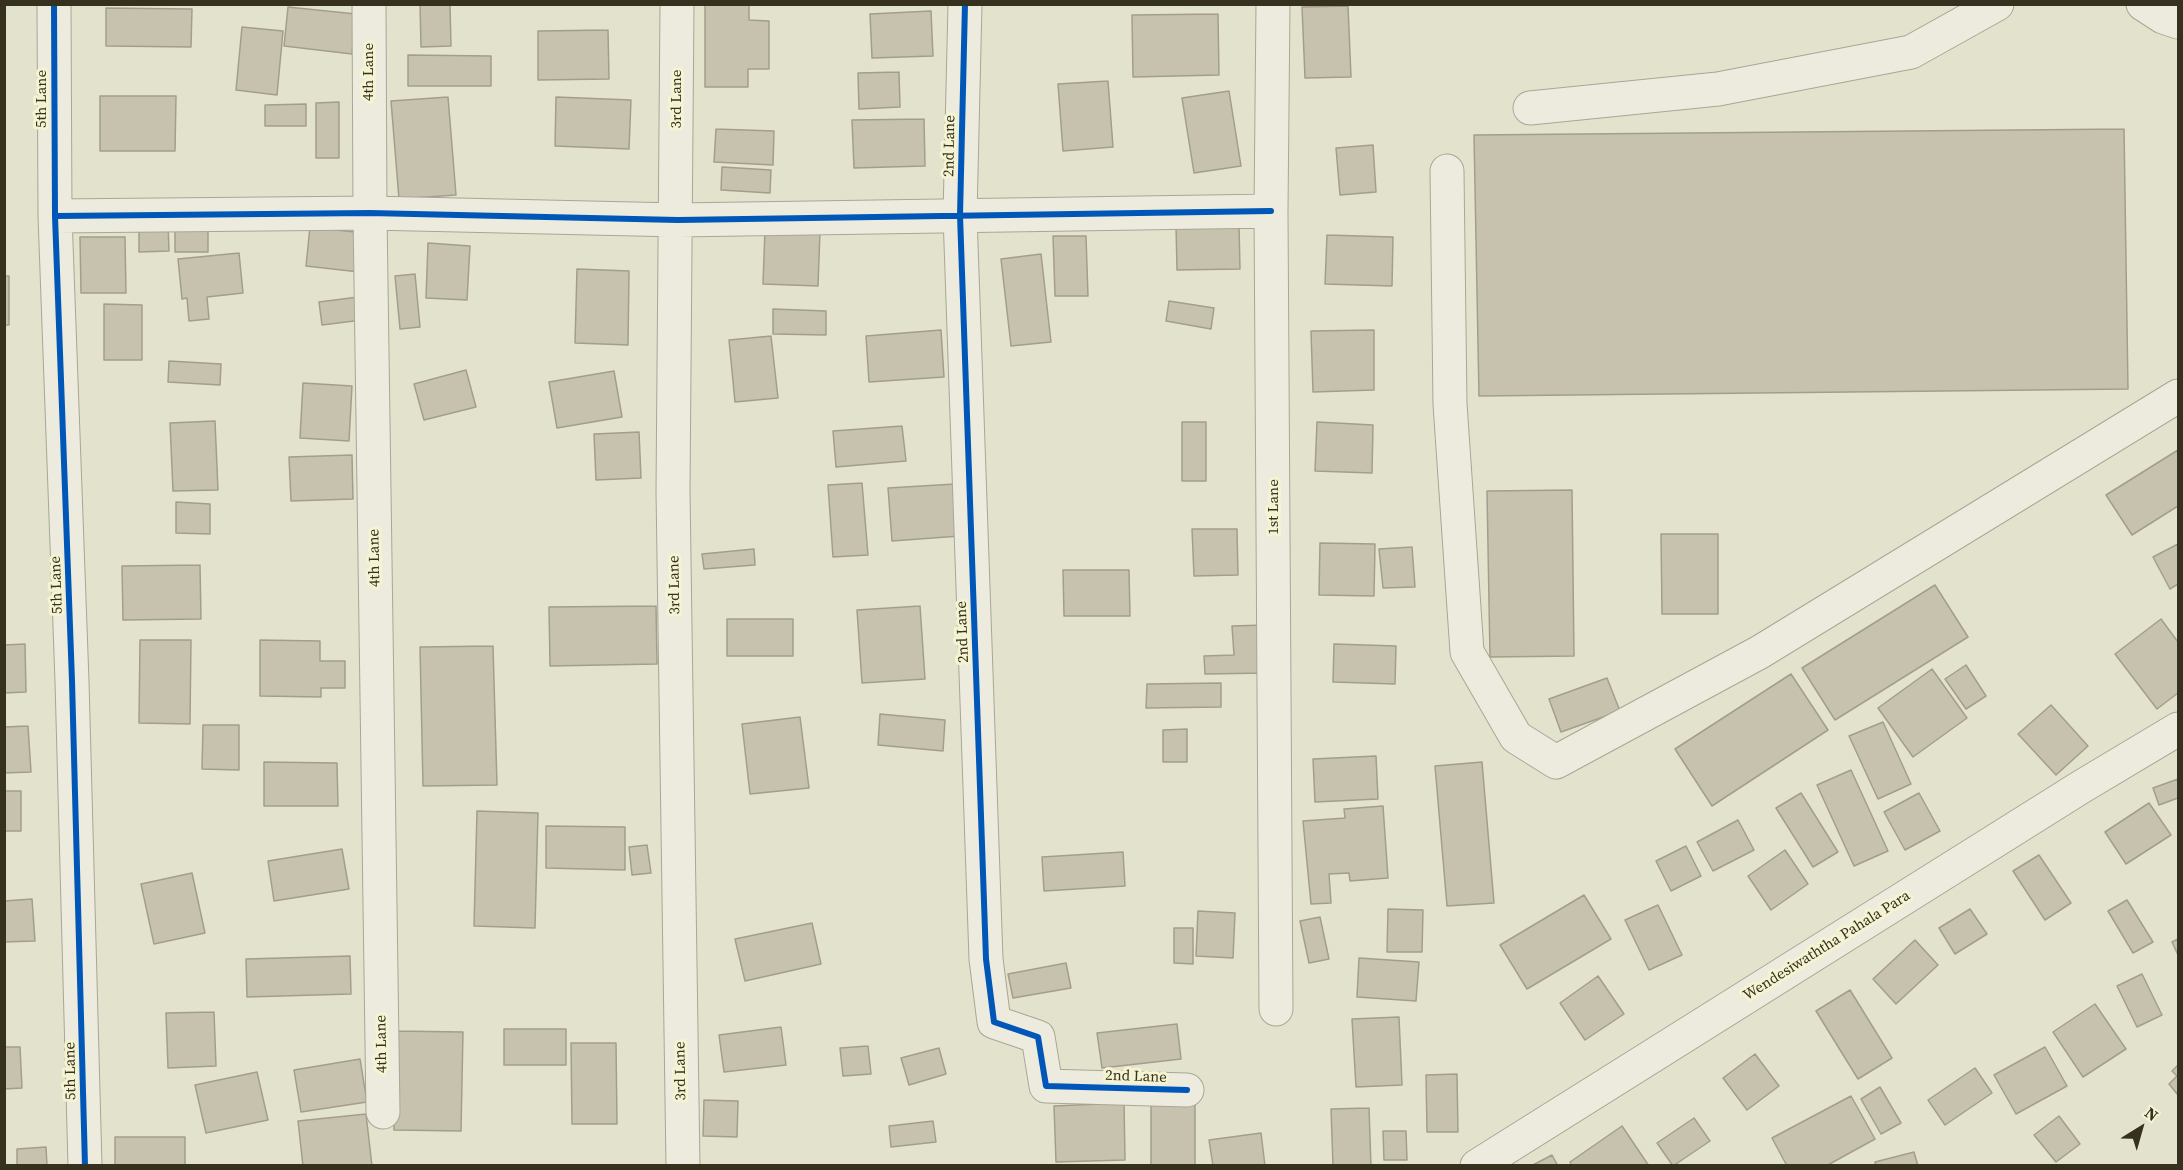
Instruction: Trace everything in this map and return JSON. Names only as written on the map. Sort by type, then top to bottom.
[{"type":"street","name":"5th Lane","points":[[54,4],[55,216],[72,681],[85,1166]]},
{"type":"street","name":"4th Lane","points":[[369,4],[369,213],[383,1112]]},
{"type":"street","name":"3rd Lane","points":[[677,4],[678,219],[673,491],[683,1166]]},
{"type":"street","name":"2nd Lane","points":[[964,4],[960,215],[986,959],[994,1022],[1038,1037],[1046,1086],[1187,1090]]},
{"type":"street","name":"1st Lane","points":[[1273,4],[1271,211],[1275,1009]]},
{"type":"street","points":[[1530,108],[1718,89],[1911,52],[1997,4]]},
{"type":"street","points":[[2143,4],[2163,17],[2178,22]]},
{"type":"street","points":[[1448,171],[1450,404],[1467,652],[1516,737],[1556,762],[1760,652],[2178,396]]},
{"type":"street","points":[[55,216],[369,213],[678,219],[1271,211]]},
{"type":"street","name":"Wendesiwaththa Pahala Para","points":[[1477,1166],[2081,787],[2178,729]]},
{"type":"building","points":[[420,4],[450,4],[451,46],[421,47]]},
{"type":"building","points":[[705,4],[749,4],[749,20],[769,21],[769,69],[748,69],[748,87],[705,87]]},
{"type":"building","points":[[1348,6],[1351,77],[1305,78],[1302,7]]},
{"type":"building","points":[[288,7],[356,14],[352,54],[284,46]]},
{"type":"building","points":[[106,8],[192,9],[191,47],[106,46]]},
{"type":"building","points":[[931,11],[933,56],[872,58],[870,14]]},
{"type":"building","points":[[1218,14],[1219,75],[1133,77],[1132,15]]},
{"type":"building","points":[[242,27],[283,31],[277,95],[236,90]]},
{"type":"building","points":[[608,30],[609,79],[538,80],[538,31]]},
{"type":"building","points":[[408,55],[491,56],[491,86],[408,86]]},
{"type":"building","points":[[899,72],[900,107],[859,109],[858,73]]},
{"type":"building","points":[[1108,81],[1113,147],[1063,151],[1058,84]]},
{"type":"building","points":[[1229,91],[1241,166],[1194,173],[1182,98]]},
{"type":"building","points":[[100,96],[176,96],[175,151],[100,151]]},
{"type":"building","points":[[448,97],[456,195],[399,199],[391,101]]},
{"type":"building","points":[[556,97],[631,100],[629,149],[555,146]]},
{"type":"building","points":[[339,102],[339,158],[316,158],[316,103]]},
{"type":"building","points":[[306,104],[306,126],[265,126],[265,105]]},
{"type":"building","points":[[924,119],[925,166],[854,168],[852,120]]},
{"type":"building","points":[[716,129],[774,131],[773,165],[714,162]]},
{"type":"building","points":[[2124,129],[2128,389],[1479,396],[1474,135]]},
{"type":"building","points":[[1373,145],[1376,192],[1340,195],[1336,148]]},
{"type":"building","points":[[722,167],[771,170],[770,193],[721,190]]},
{"type":"building","points":[[139,223],[168,223],[169,251],[139,252]]},
{"type":"building","points":[[1239,224],[1240,269],[1177,270],[1176,225]]},
{"type":"building","points":[[310,227],[363,233],[359,272],[306,266]]},
{"type":"building","points":[[175,229],[208,229],[208,252],[175,252]]},
{"type":"building","points":[[765,229],[820,231],[818,286],[763,284]]},
{"type":"building","points":[[1327,235],[1393,237],[1392,286],[1325,284]]},
{"type":"building","points":[[1053,236],[1086,236],[1088,296],[1055,296]]},
{"type":"building","points":[[80,237],[125,237],[126,293],[81,293]]},
{"type":"building","points":[[428,243],[470,246],[467,300],[426,298]]},
{"type":"building","points":[[239,253],[243,293],[207,297],[209,319],[189,321],[187,298],[182,299],[178,259]]},
{"type":"building","points":[[1041,254],[1051,342],[1011,346],[1001,259]]},
{"type":"building","points":[[577,269],[629,271],[628,345],[575,343]]},
{"type":"building","points":[[415,274],[420,327],[400,329],[395,276]]},
{"type":"building","points":[[4,276],[9,276],[9,325],[4,325]]},
{"type":"building","points":[[358,297],[362,320],[322,325],[319,302]]},
{"type":"building","points":[[1169,301],[1214,308],[1211,329],[1166,321]]},
{"type":"building","points":[[104,304],[142,305],[142,360],[104,360]]},
{"type":"building","points":[[773,309],[826,311],[826,335],[773,334]]},
{"type":"building","points":[[941,330],[944,377],[869,382],[866,336]]},
{"type":"building","points":[[1374,330],[1374,390],[1313,392],[1311,331]]},
{"type":"building","points":[[771,336],[778,398],[735,402],[729,340]]},
{"type":"building","points":[[169,361],[221,364],[220,385],[168,382]]},
{"type":"building","points":[[466,370],[476,407],[424,420],[414,384]]},
{"type":"building","points":[[614,371],[622,417],[557,428],[549,382]]},
{"type":"building","points":[[303,383],[352,386],[349,441],[300,438]]},
{"type":"building","points":[[215,421],[218,490],[173,491],[170,423]]},
{"type":"building","points":[[1182,422],[1206,422],[1206,481],[1182,481]]},
{"type":"building","points":[[1317,422],[1373,425],[1372,473],[1315,471]]},
{"type":"building","points":[[902,426],[906,461],[836,467],[833,431]]},
{"type":"building","points":[[639,432],[641,478],[596,480],[594,434]]},
{"type":"building","points":[[2178,450],[2178,506],[2132,535],[2106,495]]},
{"type":"building","points":[[352,455],[353,499],[291,501],[289,457]]},
{"type":"building","points":[[862,483],[868,555],[833,557],[828,485]]},
{"type":"building","points":[[955,484],[960,536],[892,541],[888,488]]},
{"type":"building","points":[[1572,490],[1574,656],[1490,657],[1487,491]]},
{"type":"building","points":[[176,502],[210,504],[210,534],[176,533]]},
{"type":"building","points":[[1192,529],[1237,529],[1238,575],[1194,576]]},
{"type":"building","points":[[1661,534],[1718,534],[1718,614],[1662,614]]},
{"type":"building","points":[[1320,543],[1375,544],[1374,596],[1319,595]]},
{"type":"building","points":[[2178,544],[2178,584],[2170,589],[2153,557]]},
{"type":"building","points":[[1412,547],[1415,587],[1383,588],[1379,549]]},
{"type":"building","points":[[754,549],[755,565],[704,569],[702,554]]},
{"type":"building","points":[[200,565],[201,619],[123,620],[122,566]]},
{"type":"building","points":[[1063,570],[1129,570],[1130,616],[1064,616]]},
{"type":"building","points":[[1935,585],[1968,637],[1835,720],[1802,668]]},
{"type":"building","points":[[656,606],[657,664],[550,666],[549,607]]},
{"type":"building","points":[[920,606],[925,679],[862,683],[857,610]]},
{"type":"building","points":[[727,619],[793,619],[793,656],[727,656]]},
{"type":"building","points":[[2161,619],[2178,642],[2178,693],[2157,709],[2115,654]]},
{"type":"building","points":[[1265,625],[1267,673],[1205,674],[1204,656],[1234,655],[1232,626]]},
{"type":"building","points":[[140,640],[191,640],[190,724],[139,723]]},
{"type":"building","points":[[260,640],[320,641],[320,661],[345,661],[345,688],[321,688],[321,697],[260,696]]},
{"type":"building","points":[[25,644],[26,692],[4,693],[4,645]]},
{"type":"building","points":[[1334,644],[1396,646],[1395,684],[1333,682]]},
{"type":"building","points":[[493,646],[497,785],[423,786],[420,647]]},
{"type":"building","points":[[1966,665],[1986,696],[1966,709],[1945,679]]},
{"type":"building","points":[[1932,669],[1967,718],[1913,757],[1878,708]]},
{"type":"building","points":[[1791,674],[1828,730],[1712,806],[1675,749]]},
{"type":"building","points":[[1607,678],[1620,711],[1561,732],[1549,699]]},
{"type":"building","points":[[1221,683],[1221,707],[1146,708],[1147,684]]},
{"type":"building","points":[[2051,705],[2088,746],[2056,775],[2018,734]]},
{"type":"building","points":[[880,714],[945,720],[943,751],[878,745]]},
{"type":"building","points":[[800,717],[809,788],[750,794],[742,724]]},
{"type":"building","points":[[1883,722],[1911,784],[1878,799],[1849,736]]},
{"type":"building","points":[[203,725],[239,725],[239,770],[202,769]]},
{"type":"building","points":[[28,726],[31,772],[4,773],[4,727]]},
{"type":"building","points":[[1187,729],[1187,762],[1163,762],[1163,730]]},
{"type":"building","points":[[1376,756],[1378,799],[1315,802],[1313,759]]},
{"type":"building","points":[[264,762],[337,763],[338,806],[264,806]]},
{"type":"building","points":[[1482,762],[1494,903],[1447,906],[1435,766]]},
{"type":"building","points":[[1851,770],[1888,851],[1854,866],[1817,785]]},
{"type":"building","points":[[2178,779],[2178,798],[2159,805],[2153,788]]},
{"type":"building","points":[[4,791],[21,791],[21,831],[4,831]]},
{"type":"building","points":[[1801,793],[1838,852],[1813,867],[1776,808]]},
{"type":"building","points":[[1919,793],[1940,831],[1905,850],[1884,812]]},
{"type":"building","points":[[2149,803],[2171,835],[2126,864],[2105,832]]},
{"type":"building","points":[[1383,806],[1388,878],[1350,881],[1349,873],[1329,874],[1331,903],[1311,904],[1303,821],[1345,818],[1344,809]]},
{"type":"building","points":[[477,811],[538,813],[535,928],[474,926]]},
{"type":"building","points":[[1738,820],[1754,850],[1713,871],[1697,842]]},
{"type":"building","points":[[546,826],[625,827],[625,870],[546,868]]},
{"type":"building","points":[[647,845],[651,873],[632,875],[629,847]]},
{"type":"building","points":[[1686,846],[1701,876],[1671,891],[1656,861]]},
{"type":"building","points":[[342,849],[349,889],[274,901],[268,861]]},
{"type":"building","points":[[1785,850],[1808,884],[1771,910],[1748,876]]},
{"type":"building","points":[[1123,852],[1125,886],[1044,891],[1042,857]]},
{"type":"building","points":[[2039,855],[2071,903],[2045,920],[2013,871]]},
{"type":"building","points":[[192,873],[205,933],[154,944],[141,884]]},
{"type":"building","points":[[1584,895],[1611,939],[1527,989],[1500,945]]},
{"type":"building","points":[[32,899],[35,941],[4,942],[4,901]]},
{"type":"building","points":[[2127,900],[2153,942],[2133,953],[2108,911]]},
{"type":"building","points":[[1658,905],[1682,955],[1649,970],[1625,920]]},
{"type":"building","points":[[1388,909],[1423,910],[1422,952],[1387,952]]},
{"type":"building","points":[[1970,909],[1987,934],[1955,954],[1939,928]]},
{"type":"building","points":[[1198,911],[1235,913],[1233,958],[1196,956]]},
{"type":"building","points":[[1320,917],[1329,959],[1309,963],[1300,921]]},
{"type":"building","points":[[812,923],[821,964],[745,981],[735,939]]},
{"type":"building","points":[[1174,928],[1193,928],[1193,964],[1174,963]]},
{"type":"building","points":[[2178,939],[2178,955],[2172,942]]},
{"type":"building","points":[[1915,940],[1938,965],[1896,1004],[1873,979]]},
{"type":"building","points":[[350,956],[351,994],[247,997],[246,959]]},
{"type":"building","points":[[1359,958],[1419,962],[1416,1001],[1357,997]]},
{"type":"building","points":[[1066,963],[1071,988],[1013,998],[1008,974]]},
{"type":"building","points":[[2142,974],[2162,1015],[2137,1027],[2117,986]]},
{"type":"building","points":[[1598,976],[1624,1014],[1585,1040],[1560,1003]]},
{"type":"building","points":[[1850,990],[1892,1058],[1858,1079],[1816,1011]]},
{"type":"building","points":[[2095,1004],[2126,1049],[2083,1077],[2053,1032]]},
{"type":"building","points":[[214,1012],[216,1066],[168,1068],[166,1013]]},
{"type":"building","points":[[1399,1017],[1402,1085],[1356,1087],[1352,1019]]},
{"type":"building","points":[[1177,1024],[1181,1059],[1102,1068],[1097,1033]]},
{"type":"building","points":[[781,1027],[786,1065],[724,1072],[719,1035]]},
{"type":"building","points":[[504,1029],[566,1029],[566,1065],[504,1065]]},
{"type":"building","points":[[396,1031],[463,1032],[461,1131],[394,1130]]},
{"type":"building","points":[[571,1043],[616,1043],[617,1124],[572,1124]]},
{"type":"building","points":[[868,1046],[871,1074],[843,1076],[840,1048]]},
{"type":"building","points":[[4,1047],[20,1047],[22,1088],[4,1089]]},
{"type":"building","points":[[2045,1047],[2067,1086],[2016,1114],[1994,1075]]},
{"type":"building","points":[[939,1048],[946,1074],[909,1085],[901,1058]]},
{"type":"building","points":[[1755,1054],[1779,1086],[1747,1110],[1723,1078]]},
{"type":"building","points":[[360,1059],[367,1102],[301,1112],[294,1070]]},
{"type":"building","points":[[2178,1065],[2178,1095],[2169,1084],[2177,1076],[2172,1071]]},
{"type":"building","points":[[1975,1068],[1992,1093],[1945,1125],[1928,1100]]},
{"type":"building","points":[[257,1072],[268,1120],[206,1133],[195,1085]]},
{"type":"building","points":[[1457,1074],[1458,1132],[1427,1132],[1426,1075]]},
{"type":"building","points":[[1880,1087],[1901,1123],[1881,1134],[1861,1099]]},
{"type":"building","points":[[1851,1096],[1875,1139],[1826,1166],[1787,1166],[1772,1138]]},
{"type":"building","points":[[704,1100],[738,1101],[737,1137],[703,1136]]},
{"type":"building","points":[[1124,1103],[1125,1160],[1056,1162],[1054,1106]]},
{"type":"building","points":[[1151,1105],[1195,1105],[1195,1166],[1151,1166]]},
{"type":"building","points":[[1369,1108],[1371,1166],[1333,1166],[1331,1109]]},
{"type":"building","points":[[366,1114],[372,1166],[303,1166],[298,1121]]},
{"type":"building","points":[[2059,1116],[2080,1144],[2056,1162],[2034,1135]]},
{"type":"building","points":[[1694,1118],[1710,1141],[1673,1166],[1657,1143]]},
{"type":"building","points":[[933,1121],[936,1142],[891,1147],[889,1126]]},
{"type":"building","points":[[1622,1126],[1649,1166],[1572,1166],[1570,1162]]},
{"type":"building","points":[[1383,1131],[1406,1131],[1407,1160],[1384,1160]]},
{"type":"building","points":[[1261,1133],[1265,1166],[1213,1166],[1209,1140]]},
{"type":"building","points":[[115,1137],[185,1137],[185,1166],[115,1166]]},
{"type":"building","points":[[46,1147],[47,1166],[17,1166],[17,1149]]},
{"type":"building","points":[[1914,1152],[1918,1166],[1876,1166],[1875,1162]]},
{"type":"building","points":[[1552,1155],[1558,1166],[1531,1166]]},
{"type":"cycle path","points":[[54,4],[55,216],[72,681],[85,1166]]},
{"type":"cycle path","points":[[965,4],[960,215],[986,959],[994,1022],[1038,1037],[1046,1086],[1187,1090]]},
{"type":"cycle path","points":[[55,216],[370,213],[678,220],[1271,211]]}]
